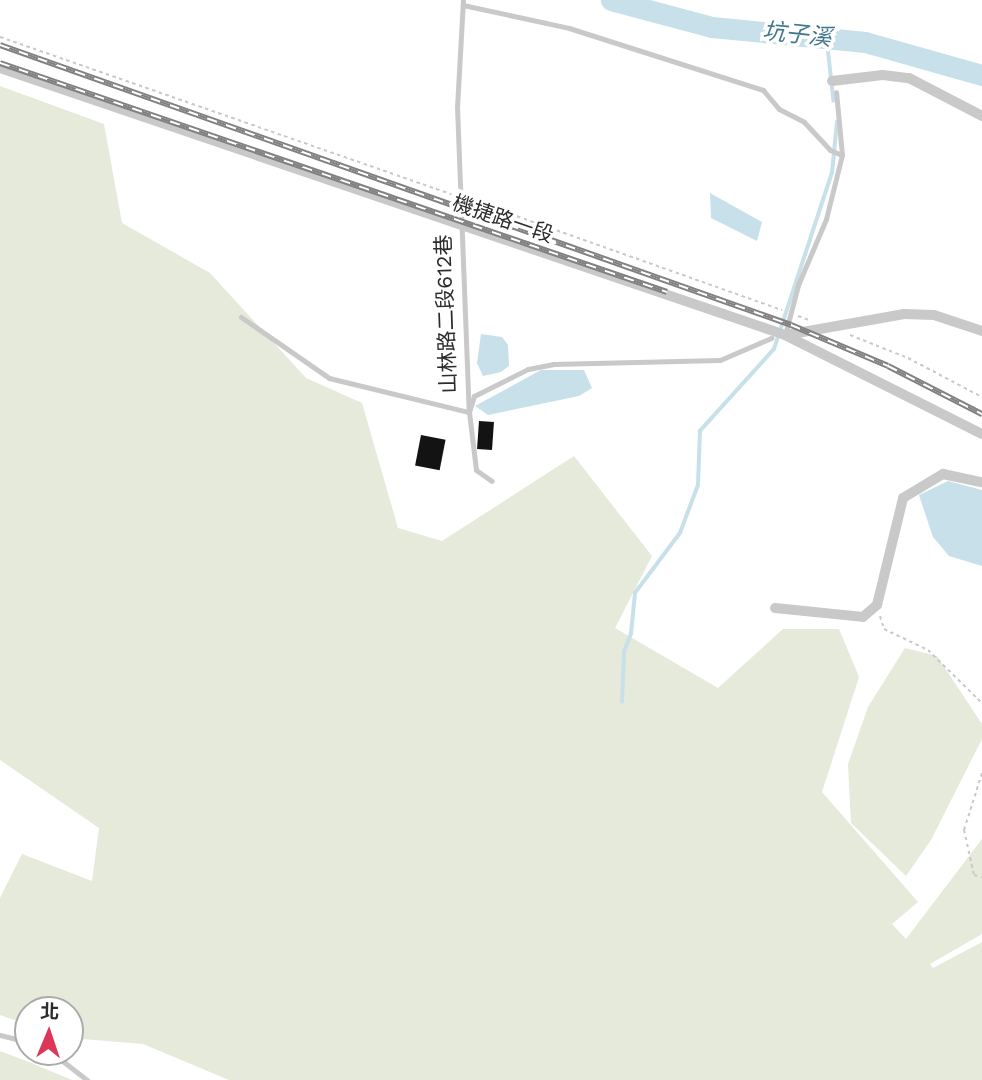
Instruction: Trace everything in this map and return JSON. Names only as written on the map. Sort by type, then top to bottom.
[{"type":"street","name":"機捷路一段","points":[[0,68],[779,335],[982,434]]},
{"type":"street","points":[[834,87],[883,75],[909,78],[982,116]]},
{"type":"street","name":"山林路二段612巷","points":[[779,335],[904,314],[934,316],[982,331]]},
{"type":"street","points":[[775,608],[863,617],[877,605],[903,498],[943,474],[982,482]]},
{"type":"lane","points":[[463,2],[569,28],[763,89],[779,109],[804,122],[830,150],[842,155]]},
{"type":"lane","name":"山林路二段612巷","points":[[463,2],[457,106],[469,412],[476,470],[492,481]]},
{"type":"lane","points":[[779,335],[793,314],[798,285],[826,219],[842,155],[834,87]]},
{"type":"lane","points":[[241,317],[329,378],[469,412]]},
{"type":"lane","name":"山林路二段612巷","points":[[469,412],[474,396],[528,369],[553,364],[720,360],[779,335]]},
{"type":"lane","points":[[70,1066],[88,1080]]},
{"type":"path","name":"機捷路一段","points":[[0,37],[780,310]]},
{"type":"path","points":[[793,314],[908,358],[982,397]]},
{"type":"path","points":[[877,605],[884,629],[928,650],[982,704]]},
{"type":"path","points":[[982,774],[964,830],[974,875],[982,877]]},
{"type":"green space","points":[[0,86],[104,124],[122,223],[210,273],[306,378],[362,403],[398,528],[442,541],[574,456],[652,556],[615,628],[718,688],[783,629],[839,629],[859,677],[822,792],[918,902],[892,924],[906,939],[982,839],[982,934],[930,964],[933,968],[982,942],[982,1080],[229,1080],[143,1044],[84,1039],[84,996],[14,996],[14,1020],[0,1015],[0,898],[22,854],[92,881],[99,828],[0,760]]},
{"type":"green space","points":[[905,648],[937,656],[982,724],[982,739],[931,840],[906,876],[851,823],[848,764],[868,707]]},
{"type":"green space","points":[[0,1051],[14,1056],[14,1066],[39,1066],[72,1080],[0,1080]]},
{"type":"water","points":[[710,193],[762,222],[757,241],[711,218]]},
{"type":"water","points":[[481,334],[502,337],[508,345],[509,366],[501,372],[483,376],[477,363]]},
{"type":"water","points":[[541,370],[584,370],[592,388],[579,396],[488,415],[475,406]]},
{"type":"water","points":[[948,481],[982,490],[982,566],[949,556],[933,537],[919,495]]},
{"type":"building","points":[[479,421],[494,422],[492,450],[477,449]]},
{"type":"building","points":[[421,435],[446,440],[440,470],[415,465]]},
{"type":"waterway","name":"坑子溪","points":[[611,0],[712,27],[865,42],[982,75]]},
{"type":"waterway","points":[[827,38],[834,101]]},
{"type":"waterway","points":[[622,702],[624,652],[631,634],[635,593],[680,533],[698,485],[700,431],[774,349],[832,173],[837,122]]},
{"type":"railway","points":[[0,45],[791,325],[888,366],[982,414]]},
{"type":"railway","points":[[0,63],[667,292]]}]
